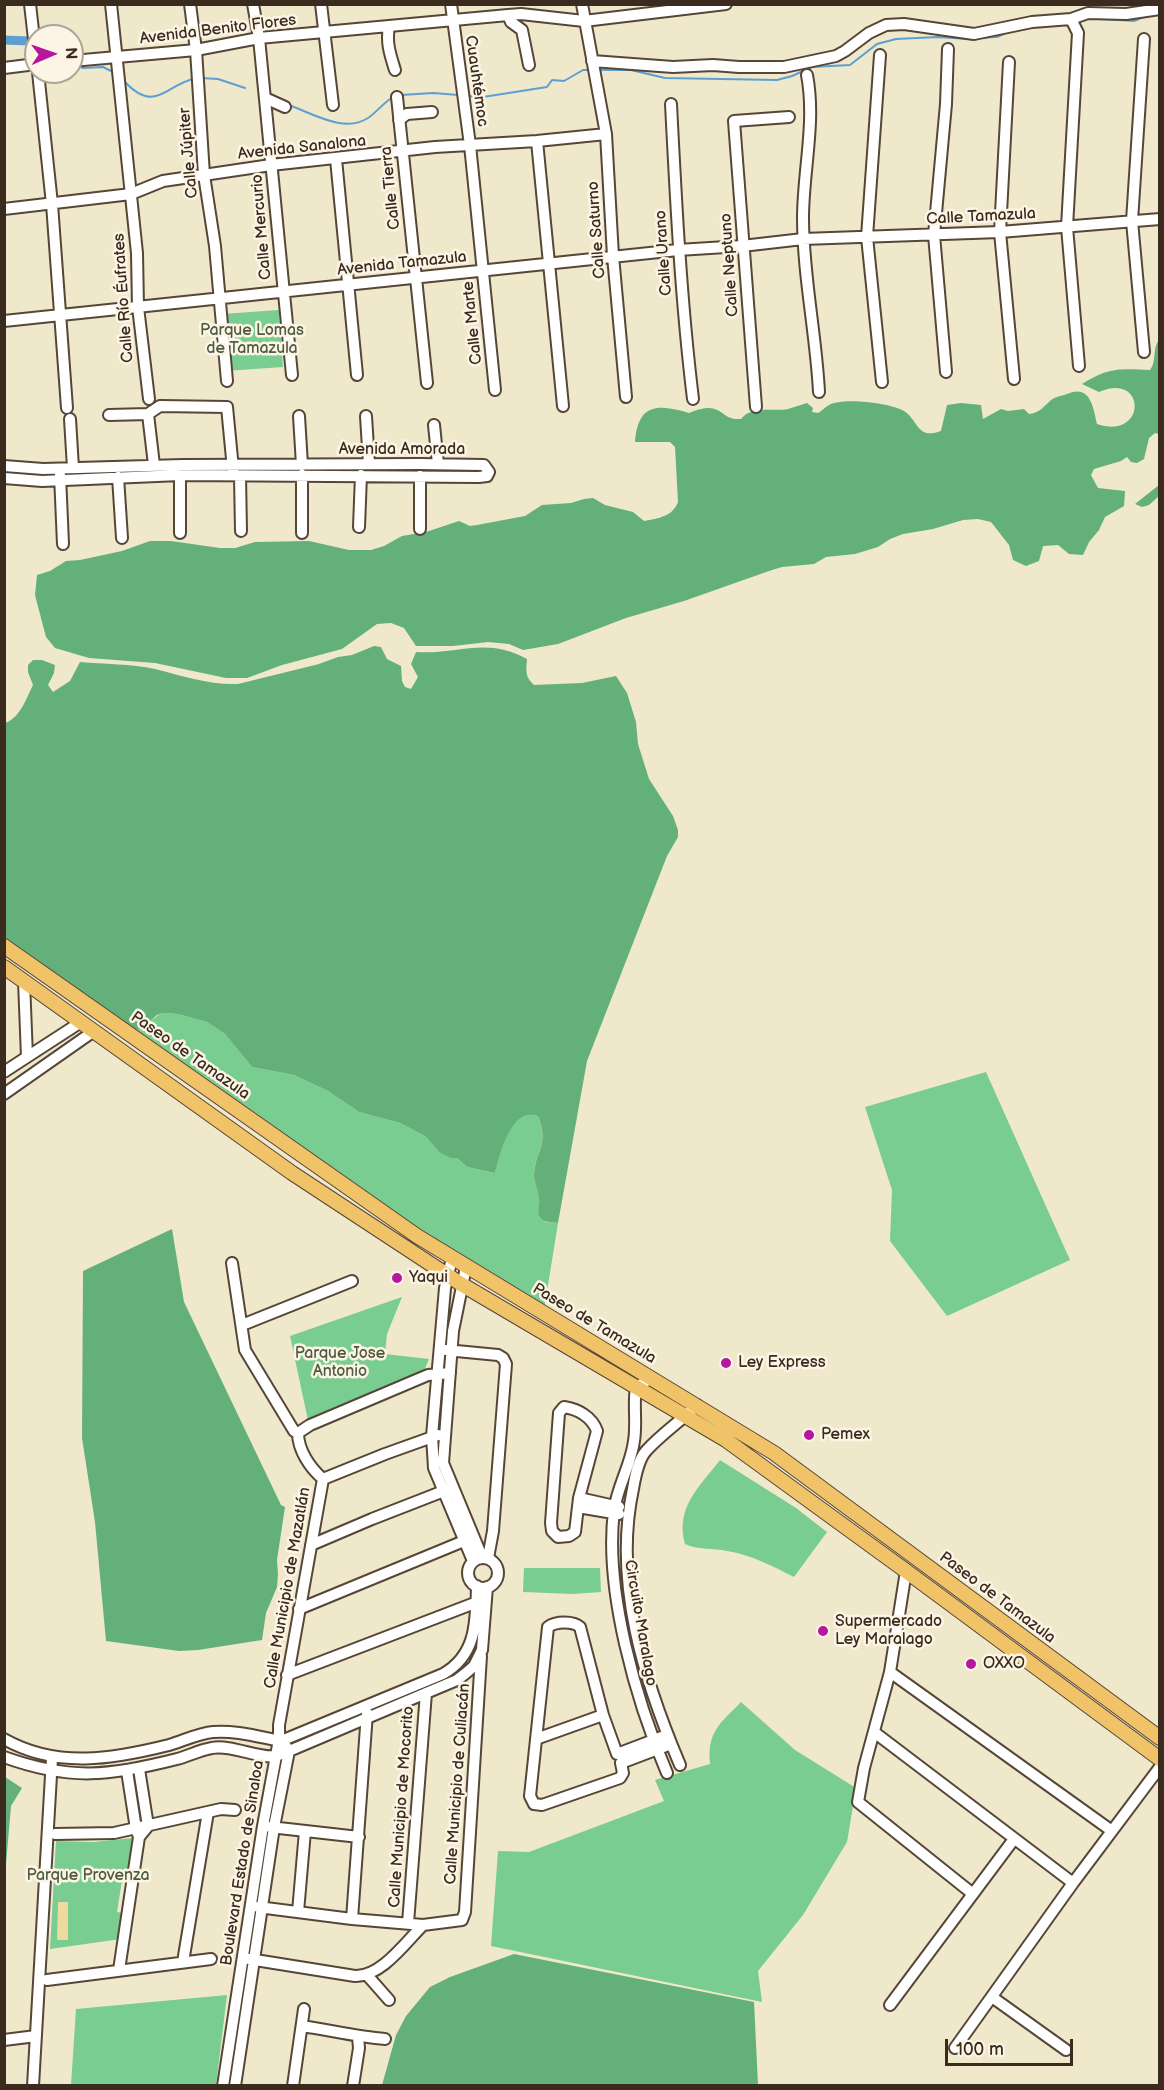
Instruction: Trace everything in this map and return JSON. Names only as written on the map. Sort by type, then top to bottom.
[{"type":"main road","name":"Paseo de Tamazula","points":[[4,946],[380,1211],[466,1267],[762,1444],[807,1475],[1160,1740]]},
{"type":"main road","name":"Paseo de Tamazula","points":[[4,967],[292,1173],[461,1284],[726,1440],[1160,1759]]},
{"type":"main road","points":[[758,1463],[794,1476],[807,1475]]},
{"type":"main road","points":[[942,1598],[951,1585]]},
{"type":"street","points":[[30,4],[32,24]]},
{"type":"street","points":[[111,4],[131,194]]},
{"type":"street","name":"Calle Júpiter","points":[[190,4],[196,50],[204,175],[215,246],[226,381]]},
{"type":"street","name":"Calle Mercurio","points":[[253,4],[259,38],[292,375]]},
{"type":"street","points":[[321,4],[333,105]]},
{"type":"street","name":"Cuauhtémoc","points":[[451,4],[470,145]]},
{"type":"street","name":"Calle Saturno","points":[[582,4],[606,134],[613,256],[626,397]]},
{"type":"street","name":"Avenida Benito Flores","points":[[84,60],[196,50],[259,38],[508,15],[522,14],[584,21],[718,5]]},
{"type":"street","points":[[592,61],[674,67],[713,65],[739,68],[784,67],[836,56],[869,33],[886,25],[904,24],[974,34],[1032,22],[1071,19],[1088,13],[1126,14],[1160,9]]},
{"type":"street","points":[[508,15],[511,22],[522,30],[528,65]]},
{"type":"street","points":[[1071,19],[1078,33],[1067,227],[1079,366]]},
{"type":"street","points":[[390,26],[387,38],[388,52],[395,70]]},
{"type":"street","points":[[1144,39],[1132,221],[1144,352]]},
{"type":"street","points":[[946,372],[934,235],[946,104],[948,49]]},
{"type":"street","points":[[880,55],[867,237],[882,382]]},
{"type":"street","points":[[1009,62],[1000,232],[1014,380]]},
{"type":"street","points":[[4,68],[24,66]]},
{"type":"street","points":[[807,75],[810,104],[803,239],[819,392]]},
{"type":"street","points":[[39,84],[52,204],[73,468]]},
{"type":"street","points":[[265,98],[285,107]]},
{"type":"street","name":"Calle Tierra","points":[[398,98],[427,383]]},
{"type":"street","name":"Calle Urano","points":[[671,104],[678,250],[693,399]]},
{"type":"street","points":[[399,120],[407,114],[432,112]]},
{"type":"street","name":"Calle Neptuno","points":[[756,407],[734,121],[789,117]]},
{"type":"street","name":"Avenida Sanalona","points":[[4,209],[131,194],[163,181],[271,165],[606,134]]},
{"type":"street","points":[[537,141],[562,406]]},
{"type":"street","name":"Calle Marte","points":[[470,145],[495,390]]},
{"type":"street","points":[[336,159],[357,375]]},
{"type":"street","name":"Calle Río Éufrates","points":[[131,194],[137,253],[138,307],[148,399]]},
{"type":"street","name":"Calle Tamazula","points":[[803,239],[1000,232],[1160,219]]},
{"type":"street","name":"Avenida Tamazula","points":[[4,321],[613,256],[803,239]]},
{"type":"street","points":[[109,415],[148,414],[160,406],[227,407],[241,531]]},
{"type":"street","points":[[148,414],[154,465]]},
{"type":"street","points":[[299,416],[302,533]]},
{"type":"street","points":[[366,416],[369,464]]},
{"type":"street","points":[[434,425],[438,464]]},
{"type":"street","name":"Avenida Amorada","points":[[4,478],[42,481],[302,470],[369,464],[484,465],[489,472],[485,477],[479,477],[361,475],[302,470]]},
{"type":"street","points":[[406,464],[406,476]]},
{"type":"street","name":"Avenida Amorada","points":[[4,466],[43,470],[154,465],[235,472]]},
{"type":"street","points":[[60,468],[63,544]]},
{"type":"street","points":[[180,475],[180,533]]},
{"type":"street","points":[[358,527],[361,475]]},
{"type":"street","points":[[420,476],[420,529]]},
{"type":"street","points":[[118,477],[122,537]]},
{"type":"street","points":[[24,981],[27,1057]]},
{"type":"street","points":[[4,1072],[81,1022]]},
{"type":"street","points":[[4,1094],[94,1031]]},
{"type":"street","points":[[438,1435],[438,1373],[448,1275],[452,1258]]},
{"type":"street","name":"Calle Municipio de Mazatlán","points":[[232,1263],[246,1353],[294,1431],[298,1433],[300,1449],[315,1473],[322,1479],[287,1675],[279,1731],[281,1740]]},
{"type":"street","points":[[466,1267],[453,1332],[450,1374],[434,1468],[448,1490],[481,1559]]},
{"type":"street","points":[[242,1325],[352,1281]]},
{"type":"street","points":[[440,1350],[498,1355],[506,1364],[493,1532],[481,1559],[468,1570],[472,1584],[482,1587],[495,1582],[498,1573],[495,1564],[481,1559],[464,1541],[448,1490]]},
{"type":"street","points":[[298,1433],[310,1425],[428,1375],[450,1374]]},
{"type":"street","points":[[636,1387],[652,1378]]},
{"type":"street","name":"Circuito Maralago","points":[[636,1387],[633,1408],[635,1439],[628,1512],[629,1592],[645,1668],[680,1765]]},
{"type":"street","name":"Circuito Maralago","points":[[667,1773],[638,1695],[617,1594],[613,1566],[614,1510],[630,1473],[645,1451],[697,1405]]},
{"type":"street","points":[[564,1407],[592,1420],[597,1431],[579,1503],[575,1532],[569,1536],[556,1536],[552,1531],[551,1523],[559,1413],[564,1407]]},
{"type":"street","points":[[322,1479],[438,1435]]},
{"type":"street","points":[[635,1439],[650,1447]]},
{"type":"street","points":[[311,1545],[448,1490]]},
{"type":"street","points":[[579,1503],[628,1512]]},
{"type":"street","points":[[299,1609],[464,1541]]},
{"type":"street","points":[[613,1566],[621,1568],[627,1564]]},
{"type":"street","points":[[906,1571],[890,1672],[864,1768],[858,1802],[973,1894]]},
{"type":"street","points":[[482,1587],[482,1650]]},
{"type":"street","points":[[617,1594],[622,1588],[629,1592]]},
{"type":"street","points":[[287,1675],[481,1601]]},
{"type":"street","points":[[4,1739],[18,1747],[52,1758],[88,1760],[149,1750],[212,1732],[228,1732],[281,1740],[443,1674],[457,1665],[468,1652],[481,1601]]},
{"type":"street","points":[[574,1623],[580,1628],[603,1715],[619,1758],[623,1773],[620,1778],[538,1806],[531,1801],[546,1634],[551,1624],[574,1623]]},
{"type":"street","name":"Boulevard Estado de Sinaloa","points":[[223,2085],[251,1906],[288,1751],[457,1680],[474,1666],[482,1650]]},
{"type":"street","name":"Calle Municipio de Culiacán","points":[[423,1925],[462,1920],[465,1912],[482,1650]]},
{"type":"street","points":[[890,1672],[1112,1831]]},
{"type":"street","name":"Calle Municipio de Mocorito","points":[[408,1923],[426,1693]]},
{"type":"street","points":[[352,1919],[367,1704]]},
{"type":"street","points":[[536,1739],[603,1715]]},
{"type":"street","points":[[874,1732],[1073,1883]]},
{"type":"street","points":[[619,1758],[669,1739]]},
{"type":"street","points":[[4,1757],[51,1771],[98,1775],[139,1769],[212,1747],[274,1756],[288,1751],[281,1740]]},
{"type":"street","name":"Boulevard Estado de Sinaloa","points":[[236,2085],[263,1907],[274,1756],[281,1740]]},
{"type":"street","points":[[1146,1748],[1160,1740]]},
{"type":"street","points":[[179,1742],[184,1757]]},
{"type":"street","points":[[33,2085],[52,1758]]},
{"type":"street","points":[[955,2048],[1073,1883],[1160,1767]]},
{"type":"street","points":[[139,1769],[148,1826]]},
{"type":"street","points":[[119,1970],[137,1833],[127,1771]]},
{"type":"street","points":[[56,1834],[137,1833],[148,1826],[208,1812],[221,1809],[236,1810]]},
{"type":"street","points":[[183,1962],[208,1812]]},
{"type":"street","points":[[269,1827],[359,1837]]},
{"type":"street","points":[[298,1912],[305,1831]]},
{"type":"street","points":[[890,2005],[1014,1839]]},
{"type":"street","points":[[251,1906],[352,1919],[423,1925]]},
{"type":"street","points":[[243,1958],[355,1976],[368,1975],[378,1970],[423,1925]]},
{"type":"street","points":[[47,1980],[211,1959]]},
{"type":"street","points":[[368,1975],[389,2000]]},
{"type":"street","points":[[992,1997],[1066,2050]]},
{"type":"street","points":[[293,2085],[304,2008]]},
{"type":"street","points":[[302,2026],[350,2033],[358,2037],[385,2039]]},
{"type":"street","points":[[4,2040],[36,2036]]},
{"type":"street","points":[[353,2085],[359,2048],[358,2037]]},
{"type":"green space","name":"Parque Lomas de Tamazula","points":[[279,310],[283,367],[225,371],[222,314]]},
{"type":"green space","points":[[1159,340],[1159,434],[1155,433],[1149,438],[1144,459],[1137,463],[1131,462],[1127,457],[1094,469],[1091,475],[1098,488],[1125,491],[1124,506],[1105,517],[1083,555],[1069,554],[1058,545],[1043,546],[1039,561],[1026,566],[1013,560],[1009,545],[991,522],[978,519],[963,520],[933,529],[903,534],[878,547],[855,554],[826,557],[814,564],[782,567],[684,601],[626,618],[558,644],[523,650],[509,644],[488,642],[453,646],[416,646],[404,628],[391,623],[377,624],[342,649],[282,665],[247,678],[226,678],[155,663],[89,658],[55,648],[46,637],[35,595],[37,575],[50,571],[66,561],[122,551],[150,541],[235,548],[255,542],[309,541],[349,550],[371,550],[402,536],[426,532],[459,521],[470,526],[477,525],[525,516],[542,505],[571,503],[593,498],[605,505],[633,512],[644,521],[660,518],[669,514],[678,502],[675,447],[670,442],[635,442],[640,420],[645,413],[659,408],[689,413],[708,408],[720,411],[734,419],[741,419],[756,410],[788,409],[807,403],[813,408],[812,412],[818,413],[836,403],[867,402],[898,408],[909,415],[923,431],[933,433],[941,431],[947,405],[961,403],[981,405],[983,419],[1001,409],[1008,411],[1024,409],[1029,414],[1040,410],[1057,397],[1081,392],[1086,394],[1092,404],[1097,424],[1113,427],[1125,423],[1132,416],[1135,406],[1133,397],[1126,391],[1115,388],[1099,392],[1082,384],[1100,374],[1115,370],[1150,370]]},
{"type":"green space","points":[[1159,485],[1159,496],[1149,505],[1142,507],[1135,504]]},
{"type":"green space","points":[[374,646],[381,647],[387,659],[401,666],[402,681],[405,687],[411,689],[418,677],[411,664],[416,652],[485,647],[512,652],[527,659],[527,673],[534,685],[582,683],[616,676],[627,693],[636,722],[638,744],[649,779],[673,816],[678,830],[678,837],[667,856],[587,1061],[558,1223],[544,1220],[539,1213],[539,1196],[534,1176],[543,1135],[538,1116],[529,1115],[521,1118],[514,1125],[504,1144],[495,1173],[467,1167],[457,1158],[451,1158],[439,1152],[425,1136],[400,1123],[359,1112],[328,1091],[294,1075],[252,1067],[225,1034],[207,1022],[178,1014],[164,1013],[157,1015],[141,1029],[134,1030],[5,948],[5,723],[19,712],[33,685],[28,665],[33,660],[42,660],[55,665],[48,685],[53,692],[70,681],[80,662],[146,667],[206,682],[238,684],[352,655]]},
{"type":"green space","points":[[164,1013],[178,1014],[207,1022],[225,1034],[252,1067],[294,1075],[328,1091],[359,1112],[400,1123],[425,1136],[439,1152],[457,1158],[467,1167],[495,1173],[504,1144],[514,1125],[521,1118],[529,1115],[538,1116],[542,1142],[534,1176],[540,1211],[546,1222],[558,1223],[544,1310],[451,1255],[134,1030]]},
{"type":"green space","points":[[986,1072],[1070,1260],[947,1316],[890,1241],[892,1190],[865,1107]]},
{"type":"green space","points":[[172,1229],[184,1302],[281,1505],[285,1507],[277,1560],[277,1587],[266,1613],[262,1640],[179,1651],[106,1641],[95,1522],[82,1438],[83,1271]]},
{"type":"green space","name":"Parque Jose Antonio","points":[[402,1297],[387,1334],[385,1354],[429,1359],[423,1373],[309,1425],[290,1336]]},
{"type":"green space","points":[[720,1460],[796,1508],[827,1532],[794,1577],[745,1555],[685,1544],[683,1519],[686,1509],[697,1489]]},
{"type":"green space","points":[[524,1568],[600,1568],[601,1592],[573,1594],[523,1592]]},
{"type":"green space","points":[[741,1702],[795,1750],[856,1788],[847,1842],[803,1915],[758,1971],[762,2002],[491,1946],[498,1851],[529,1852],[664,1801],[655,1780],[710,1764],[711,1743],[716,1729]]},
{"type":"green space","points":[[5,1777],[22,1788],[11,1806],[5,1876]]},
{"type":"green space","name":"Parque Provenza","points":[[133,1838],[129,1874],[123,1874],[117,1912],[124,1913],[121,1939],[50,1949],[56,1841],[93,1842]]},
{"type":"green space","points":[[514,1954],[754,2002],[758,2085],[382,2085],[396,2035],[406,2016],[430,1987],[450,1977]]},
{"type":"green space","points":[[227,1995],[216,2085],[71,2085],[76,2009]]},
{"type":"sand","points":[[58,1902],[68,1902],[68,1940],[57,1940]]},
{"type":"waterway","points":[[1078,23],[1087,18],[1134,21],[1148,15]]},
{"type":"waterway","points":[[976,38],[997,37],[1008,32]]},
{"type":"waterway","points":[[598,70],[631,70],[665,78],[777,80],[812,67],[850,65],[877,44],[896,39],[938,37],[970,39]]},
{"type":"waterway","points":[[4,40],[24,41]]},
{"type":"waterway","points":[[84,68],[103,67],[115,73]]},
{"type":"waterway","points":[[467,96],[483,97],[547,87],[552,80],[564,81],[583,70],[590,70]]},
{"type":"waterway","points":[[124,81],[135,91],[152,97],[196,78]]},
{"type":"waterway","points":[[201,78],[218,79],[245,88]]},
{"type":"waterway","points":[[401,95],[433,93],[458,95]]},
{"type":"waterway","points":[[288,105],[327,120],[348,124],[368,118],[393,97]]},
{"type":"place","name":"Yaqui","points":[[397,1278]]},
{"type":"place","name":"Ley Express","points":[[726,1363]]},
{"type":"place","name":"Pemex","points":[[809,1435]]},
{"type":"place","name":"Supermercado Ley Maralago","points":[[823,1631]]},
{"type":"place","name":"OXXO","points":[[971,1664]]}]
